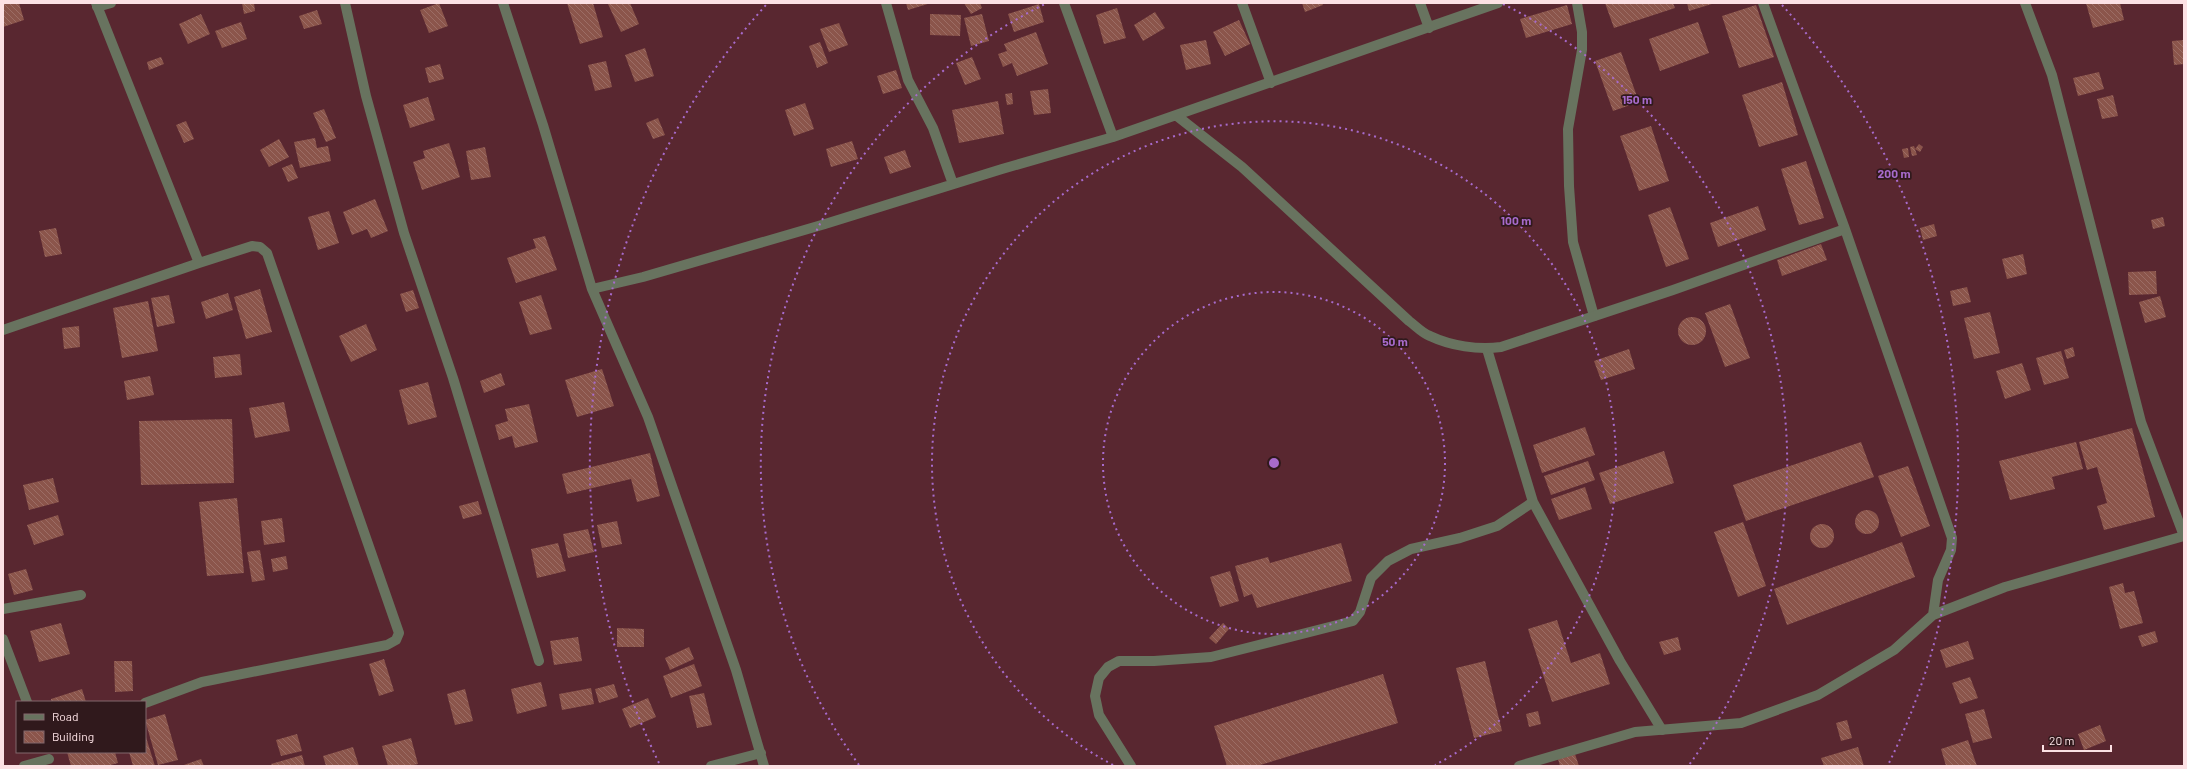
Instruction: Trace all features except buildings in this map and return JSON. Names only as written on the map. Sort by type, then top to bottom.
[{"type":"street","points":[[111,3],[97,5],[199,263]]},
{"type":"street","points":[[345,3],[366,96],[404,233],[453,378],[539,661]]},
{"type":"street","points":[[503,3],[543,125],[592,289],[648,417],[736,670],[764,766]]},
{"type":"street","points":[[886,3],[908,80],[933,128],[953,184]]},
{"type":"street","points":[[1064,3],[1113,137]]},
{"type":"street","points":[[1242,3],[1271,83]]},
{"type":"street","points":[[1420,3],[1429,28]]},
{"type":"street","points":[[592,289],[643,277],[825,224],[953,184],[1113,137],[1177,116],[1498,3]]},
{"type":"street","points":[[1577,3],[1582,32],[1582,50],[1568,130],[1569,186],[1573,242],[1594,316]]},
{"type":"street","points":[[1763,3],[1845,229],[1952,538],[1951,550],[1938,580],[1933,615]]},
{"type":"street","points":[[1519,766],[1635,732],[1741,723],[1818,695],[1894,650],[1933,615],[2005,587],[2184,536],[2141,422],[2052,75],[2025,3]]},
{"type":"street","points":[[1177,116],[1242,167],[1409,321],[1428,336],[1450,344],[1487,349],[1501,347],[1673,290],[1845,229]]},
{"type":"street","points":[[3,330],[252,246],[260,247],[267,253],[399,633],[396,640],[388,645],[202,682],[146,703]]},
{"type":"street","points":[[1487,349],[1533,502],[1620,661],[1662,730]]},
{"type":"street","points":[[1131,766],[1099,715],[1095,696],[1099,678],[1108,667],[1118,661],[1154,661],[1211,657],[1353,621],[1360,612],[1371,578],[1388,561],[1411,549],[1460,538],[1497,526],[1533,502]]},
{"type":"street","points":[[3,609],[81,595]]},
{"type":"street","points":[[3,639],[27,701]]},
{"type":"street","points":[[711,766],[761,753]]},
{"type":"street","points":[[24,766],[49,759]]}]
